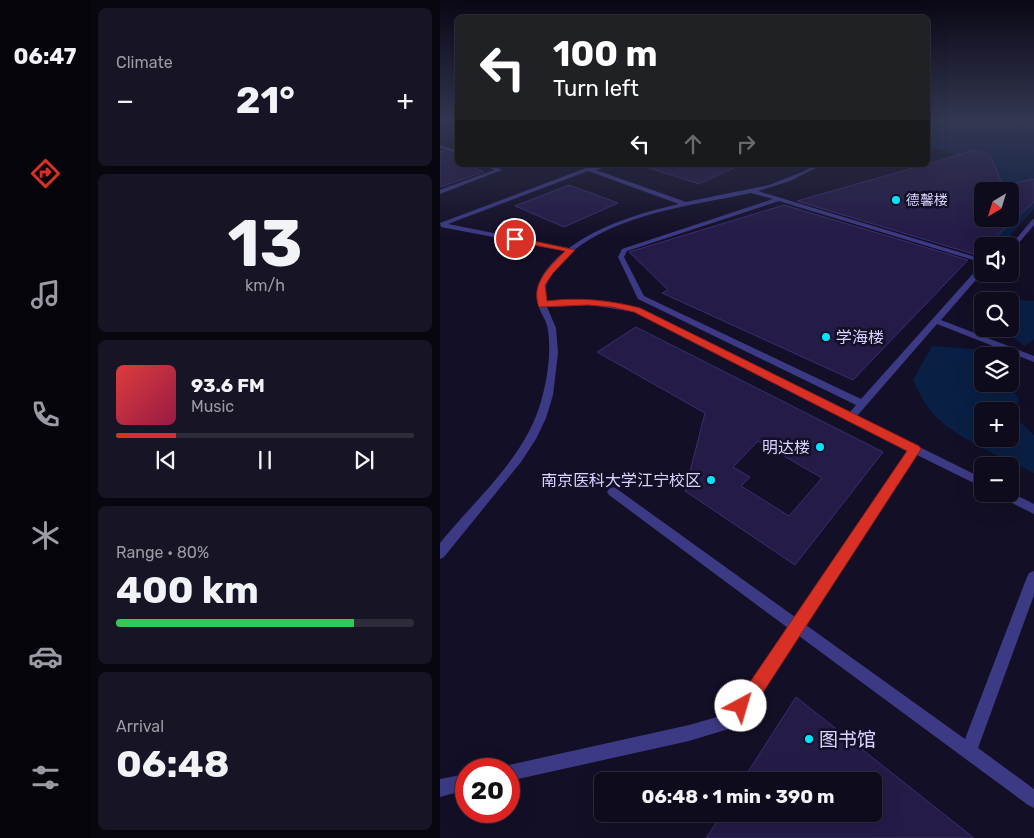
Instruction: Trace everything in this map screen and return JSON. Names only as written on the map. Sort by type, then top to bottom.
[{"type":"lane","points":[[440,192],[499,170],[492,167]]},
{"type":"lane","points":[[592,170],[600,167]]},
{"type":"lane","points":[[440,552],[515,462],[533,435],[547,398],[555,359],[551,326],[542,305],[541,285],[550,271],[571,250],[602,231],[628,219],[686,204],[752,191],[800,176],[816,167]]},
{"type":"lane","points":[[441,225],[588,169],[686,204]]},
{"type":"lane","points":[[752,191],[974,259]]},
{"type":"lane","points":[[779,199],[624,250],[621,257],[641,297],[863,404]]},
{"type":"lane","points":[[1019,239],[1034,221]]},
{"type":"lane","points":[[441,225],[571,250]]},
{"type":"lane","points":[[851,417],[974,278]]},
{"type":"lane","points":[[542,305],[559,302],[588,302],[612,304],[637,310],[974,479]]},
{"type":"lane","points":[[936,322],[1034,359]]},
{"type":"lane","points":[[520,771],[689,733],[729,721],[754,691],[915,449]]},
{"type":"lane","points":[[613,492],[1034,799]]},
{"type":"lane","points":[[1019,502],[1034,509]]},
{"type":"lane","points":[[969,751],[1034,577]]},
{"type":"lane","points":[[440,788],[455,785]]},
{"type":"water","points":[[965,159],[1034,159],[1034,209],[1019,226],[1019,206],[1033,187],[1019,185],[1019,182],[989,182],[973,163]]},
{"type":"water","points":[[996,228],[1017,228],[1009,237],[988,237]]},
{"type":"water","points":[[1019,301],[1034,301],[1034,340],[1024,346],[1012,337],[1019,337]]},
{"type":"water","points":[[932,346],[972,349],[974,350],[974,392],[1015,392],[1020,402],[974,402],[974,443],[949,428],[930,411],[913,380]]},
{"type":"water","points":[[1019,421],[1034,435],[1034,473],[1019,466],[1019,457],[1001,457],[981,447],[1019,447]]},
{"type":"building","points":[[440,159],[455,159],[455,167],[472,167],[484,172],[440,187]]},
{"type":"building","name":"德馨楼","points":[[944,159],[992,159],[1001,182],[974,182],[974,228],[1006,228],[996,237],[974,237],[973,254],[797,201],[916,167],[930,167],[930,163]]},
{"type":"building","points":[[649,167],[736,167],[699,184]]},
{"type":"building","name":"德馨楼","points":[[1034,179],[1034,202],[1019,216],[1019,182]]},
{"type":"building","points":[[569,185],[618,203],[564,227],[515,206]]},
{"type":"building","name":"学海楼","points":[[784,205],[968,260],[853,380],[662,293],[668,290],[629,252]]},
{"type":"building","name":"明达楼","points":[[636,327],[883,452],[795,565],[685,491],[705,413],[597,352]],"holes":[[[758,441],[822,478],[789,516],[741,486],[750,477],[733,467]]]},
{"type":"building","name":"图书馆","points":[[796,697],[974,838],[706,838],[717,822],[882,822],[882,772],[748,772]]},
{"type":"place","name":"德馨楼","points":[[896,200]]},
{"type":"place","name":"学海楼","points":[[826,337]]},
{"type":"place","name":"明达楼","points":[[820,447]]},
{"type":"place","name":"南京医科大学江宁校区","points":[[711,480]]},
{"type":"place","name":"图书馆","points":[[809,739]]},
{"type":"route","points":[[515,239],[571,250],[550,271],[541,285],[542,305],[559,302],[588,302],[612,304],[637,310],[915,449],[754,691],[741,706]]}]
